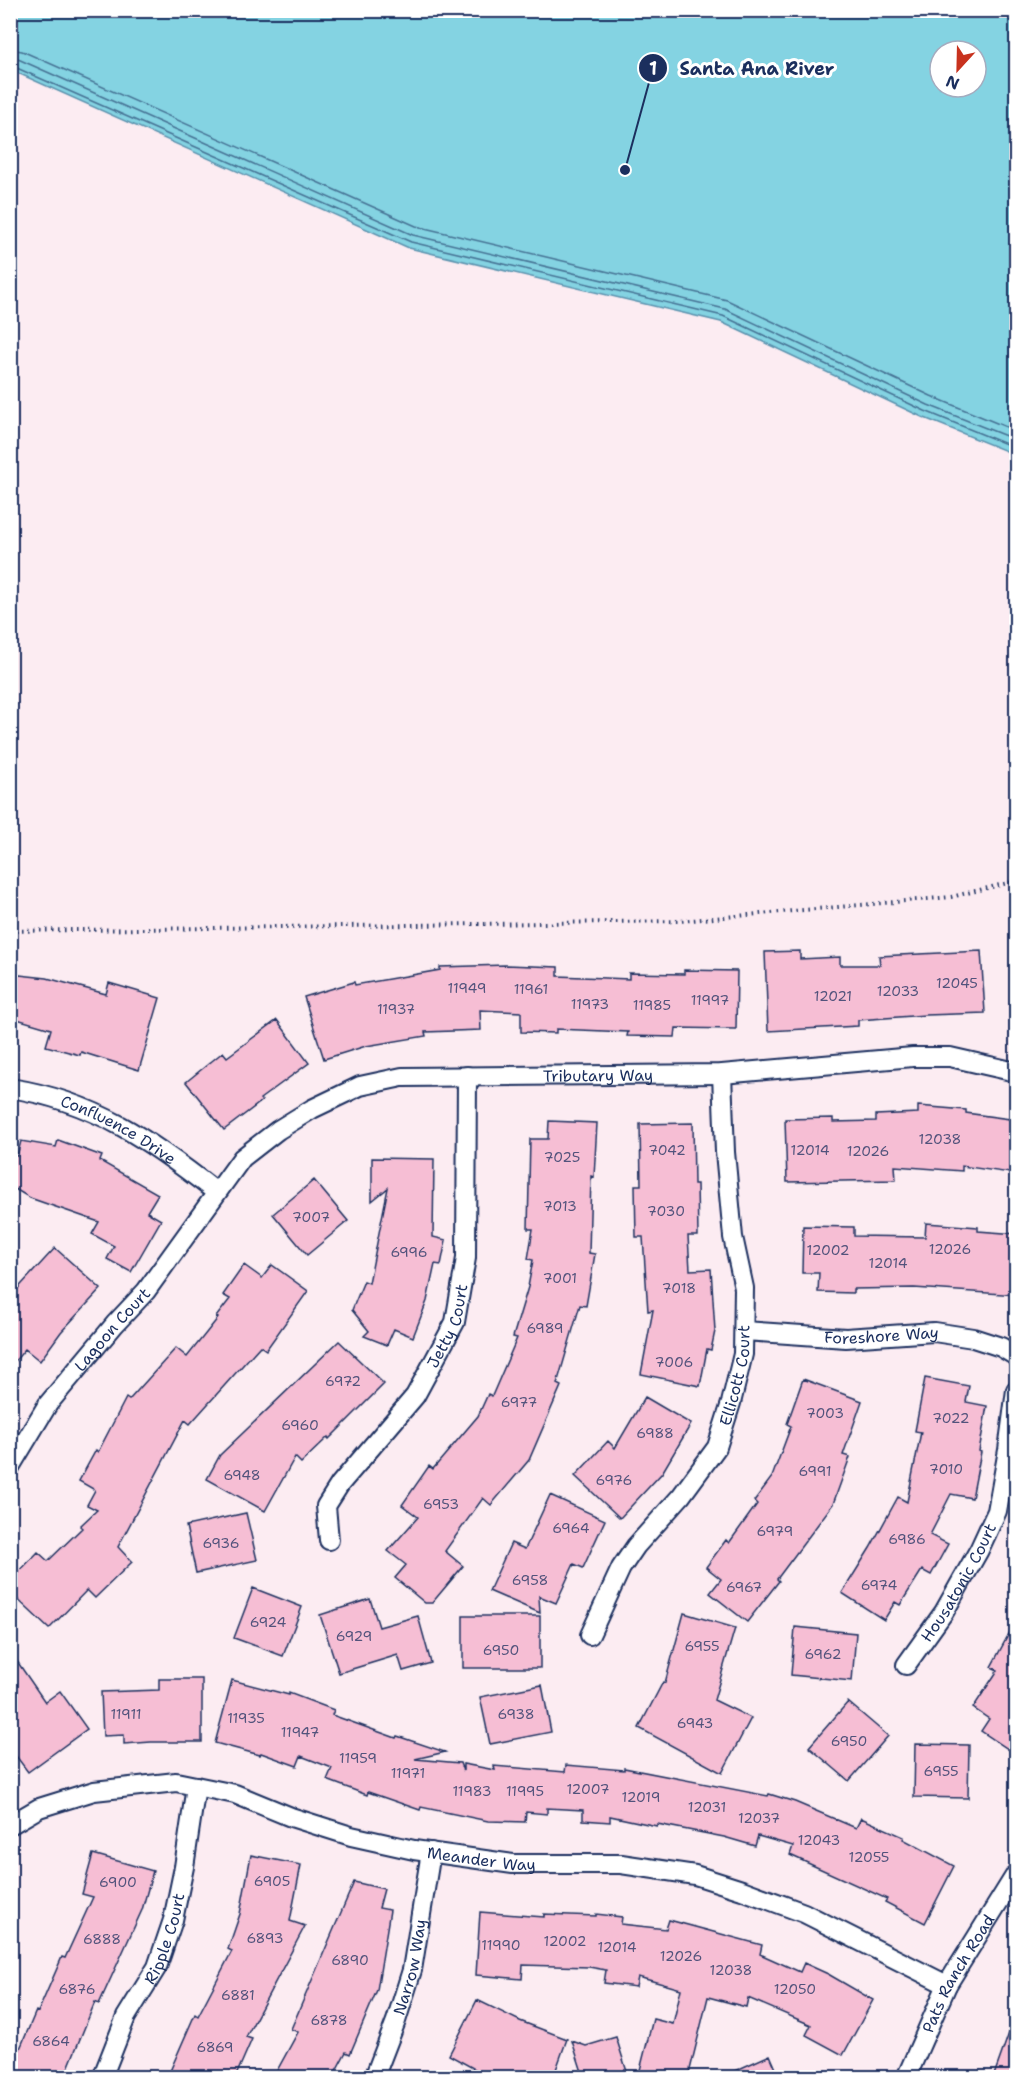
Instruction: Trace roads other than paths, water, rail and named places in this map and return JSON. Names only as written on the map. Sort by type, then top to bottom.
[{"type":"street","name":"Tributary Way","points":[[216,1192],[242,1158],[278,1130],[312,1109],[360,1086],[402,1077],[722,1074],[913,1057],[950,1057],[1017,1072]]},
{"type":"street","name":"Ellicott Court","points":[[590,1635],[621,1568],[636,1546],[681,1496],[717,1447],[741,1364],[744,1288],[733,1238],[722,1074]]},
{"type":"street","name":"Jetty Court","points":[[329,1540],[326,1506],[340,1484],[415,1396],[455,1322],[466,1258],[467,1076]]},
{"type":"street","name":"Confluence Drive","points":[[10,1088],[42,1093],[79,1106],[143,1137],[216,1192]]},
{"type":"street","name":"Lagoon Court","points":[[10,1467],[48,1404],[115,1324],[146,1292],[216,1192]]},
{"type":"street","name":"Foreshore Way","points":[[744,1331],[846,1338],[934,1332],[973,1338],[1001,1347],[1017,1356]]},
{"type":"street","name":"Housatonic Court","points":[[906,1665],[944,1612],[979,1550],[997,1511],[1017,1390]]},
{"type":"street","name":"Meander Way","points":[[10,1825],[39,1808],[94,1791],[176,1782],[234,1794],[291,1817],[351,1836],[431,1852],[513,1864],[621,1864],[695,1875],[804,1913],[947,1985]]},
{"type":"street","name":"Ripple Court","points":[[102,2078],[126,2017],[157,1967],[170,1929],[196,1786]]},
{"type":"street","name":"Narrow Way","points":[[378,2076],[412,1970],[431,1852]]},
{"type":"street","name":"Pats Ranch Road","points":[[906,2078],[947,1985],[1017,1874]]},
{"type":"water","points":[[11,10],[1016,11],[1016,455],[922,417],[721,322],[409,248],[11,70]]},
{"type":"place","name":"Santa Ana River","points":[[625,170]]}]
